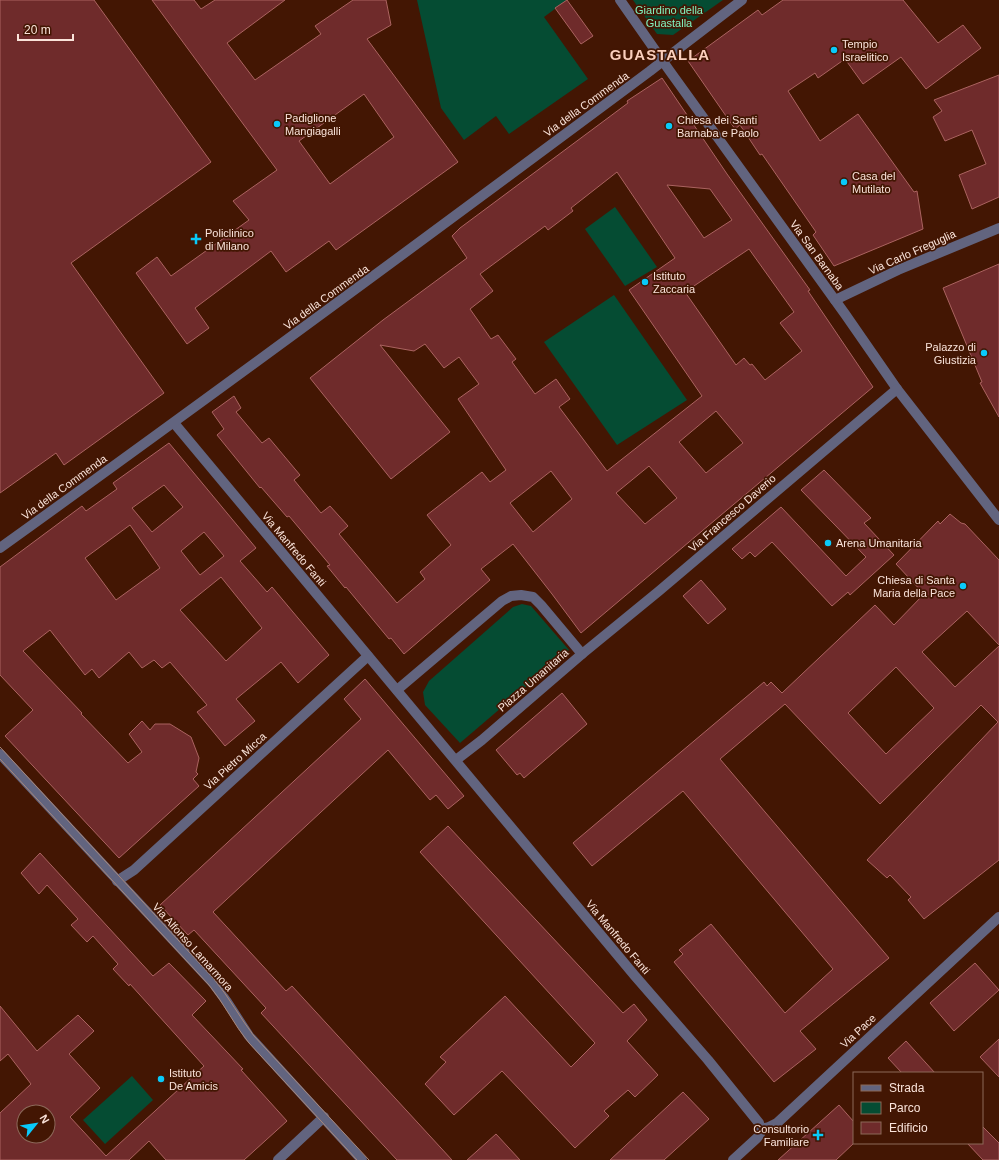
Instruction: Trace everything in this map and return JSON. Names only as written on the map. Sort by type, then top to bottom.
[{"type":"street","name":"Via San Barnaba","points":[[620,0],[897,389],[999,520]]},
{"type":"street","name":"Via della Commenda","points":[[0,548],[174,423],[374,276],[663,61],[742,0]]},
{"type":"street","name":"Via Carlo Freguglia","points":[[835,300],[898,270],[999,228]]},
{"type":"street","name":"Via Francesco Daverio","points":[[582,654],[659,591],[897,389]]},
{"type":"street","name":"Via Manfredo Fanti","points":[[174,423],[397,690]]},
{"type":"street","name":"Piazza Umanitaria","points":[[397,690],[502,601],[512,596],[521,595],[533,597],[541,605],[582,654],[482,740],[456,760]]},
{"type":"street","name":"Via Pietro Micca","points":[[117,881],[134,870],[368,656]]},
{"type":"street","points":[[397,690],[456,760]]},
{"type":"street","name":"Via Alfonso Lamarmora","points":[[0,754],[213,983],[249,1036],[362,1160]]},
{"type":"street","name":"Via Manfredo Fanti","points":[[456,760],[635,976],[708,1060],[759,1123],[761,1129]]},
{"type":"street","name":"Via Pace","points":[[761,1129],[777,1123],[999,917]]},
{"type":"street","points":[[278,1160],[324,1118]]},
{"type":"street","points":[[733,1160],[757,1138],[761,1129]]},
{"type":"green space","points":[[417,0],[567,0],[544,17],[588,79],[509,134],[496,116],[464,140],[441,108]]},
{"type":"green space","name":"Giardino della Guastalla","points":[[633,0],[723,0],[673,35],[657,34]]},
{"type":"green space","points":[[615,207],[657,267],[625,286],[585,229]]},
{"type":"green space","points":[[614,295],[687,400],[617,445],[544,342]]},
{"type":"green space","points":[[522,604],[531,606],[569,650],[460,743],[425,705],[423,692],[429,681],[513,607]]},
{"type":"green space","points":[[132,1076],[153,1100],[105,1144],[83,1120]]},
{"type":"building","points":[[0,0],[94,0],[211,162],[71,263],[164,393],[64,465],[56,453],[0,493]]},
{"type":"building","name":"Padiglione Mangiagalli","points":[[152,0],[194,0],[201,9],[215,0],[285,0],[227,43],[255,80],[321,34],[315,26],[353,0],[386,0],[391,25],[367,39],[458,162],[336,250],[329,241],[286,272],[271,251],[195,308],[209,328],[187,344],[136,273],[157,257],[171,276],[249,220],[233,201],[277,170]],"holes":[[[364,94],[394,137],[330,184],[299,141]]]},
{"type":"building","points":[[567,0],[593,36],[581,44],[555,8]]},
{"type":"building","points":[[783,0],[903,0],[938,43],[963,25],[981,48],[926,89],[901,57],[863,84],[845,59],[818,78],[815,73],[788,91],[820,141],[858,114],[914,192],[917,191],[923,229],[834,266],[813,235],[816,232],[762,154],[760,155],[740,125],[735,129],[688,61],[758,10],[762,15]]},
{"type":"building","points":[[999,75],[999,197],[972,209],[959,175],[986,164],[972,130],[945,141],[933,117],[942,111],[934,100]]},
{"type":"building","points":[[662,78],[727,174],[810,290],[808,291],[873,387],[581,633],[513,544],[481,569],[490,580],[404,654],[391,638],[389,639],[346,587],[345,588],[327,566],[330,565],[289,516],[287,517],[261,487],[260,488],[217,435],[224,429],[212,412],[234,396],[241,408],[236,412],[262,443],[269,438],[300,475],[294,480],[321,513],[330,506],[348,526],[339,534],[397,603],[425,579],[420,572],[451,545],[427,515],[482,472],[490,482],[506,470],[458,399],[479,384],[459,357],[444,368],[425,344],[414,351],[380,345],[450,432],[391,479],[310,378],[383,320],[467,258],[452,236],[460,228],[628,103],[627,101]],"holes":[[[617,172],[675,258],[629,290],[702,396],[607,471],[559,407],[570,399],[556,379],[535,394],[512,362],[516,359],[498,335],[491,339],[470,309],[493,291],[480,274],[545,226],[548,230],[573,211],[571,208]],[[667,185],[710,189],[732,220],[704,238]],[[749,249],[794,312],[780,323],[802,351],[765,380],[752,364],[750,365],[744,358],[736,365],[685,292]],[[716,411],[743,443],[706,473],[679,442]],[[649,466],[677,498],[645,524],[616,493]],[[551,471],[572,499],[533,532],[510,503]]]},
{"type":"building","name":"Palazzo di Giustizia","points":[[999,264],[999,417],[980,383],[982,382],[943,288]]},
{"type":"building","points":[[169,443],[256,548],[240,561],[267,592],[272,587],[329,655],[298,683],[281,662],[236,699],[255,721],[225,746],[197,712],[207,705],[170,662],[162,668],[154,660],[142,668],[129,652],[99,678],[92,669],[85,675],[50,630],[23,651],[128,763],[142,752],[129,734],[142,721],[150,730],[155,724],[170,724],[191,737],[199,758],[196,772],[198,774],[193,779],[199,786],[119,858],[5,736],[33,710],[0,675],[0,567],[82,506],[86,511],[117,489],[113,483]],"holes":[[[164,485],[183,507],[152,532],[132,508]],[[130,525],[160,568],[116,600],[85,558]],[[204,532],[224,556],[200,575],[181,551]],[[221,577],[262,628],[226,661],[180,610]]]},
{"type":"building","points":[[824,470],[871,518],[864,523],[894,555],[850,595],[848,592],[832,606],[772,542],[755,557],[750,552],[742,559],[732,549],[781,507],[846,576],[866,557],[801,490]]},
{"type":"building","points":[[950,514],[961,523],[965,524],[999,560],[999,645],[967,611],[922,652],[955,687],[999,646],[999,860],[924,919],[908,900],[911,897],[890,875],[887,878],[867,860],[998,722],[981,705],[880,804],[785,704],[720,759],[889,958],[800,1031],[816,1049],[774,1082],[674,962],[683,954],[679,950],[711,924],[785,1013],[833,969],[683,791],[592,866],[573,843],[764,682],[767,686],[771,682],[782,693],[875,605],[894,625],[924,594],[896,564],[938,521],[940,524]],"holes":[[[896,667],[934,708],[886,754],[848,713]]]},
{"type":"building","points":[[701,580],[726,609],[708,624],[683,596]]},
{"type":"building","points":[[365,679],[464,796],[448,809],[436,795],[430,800],[388,750],[213,912],[286,991],[292,986],[452,1160],[397,1160],[261,1013],[266,1008],[194,930],[188,935],[160,905],[361,719],[344,699]]},
{"type":"building","points":[[562,693],[587,724],[524,778],[520,773],[517,775],[496,750]]},
{"type":"building","points":[[448,826],[623,1013],[634,1004],[647,1020],[627,1041],[658,1075],[635,1097],[628,1090],[604,1111],[609,1116],[575,1148],[502,1071],[454,1115],[425,1084],[446,1062],[440,1057],[505,996],[571,1067],[595,1043],[420,852]]},
{"type":"building","points":[[40,853],[153,976],[169,963],[206,1001],[192,1015],[243,1069],[241,1070],[287,1121],[244,1160],[166,1160],[149,1141],[129,1160],[0,1160],[0,1113],[31,1084],[8,1054],[0,1061],[0,1006],[37,1051],[78,1015],[94,1031],[69,1054],[100,1088],[70,1117],[106,1156],[204,1066],[130,984],[129,986],[113,969],[118,964],[93,936],[87,942],[71,925],[78,919],[47,885],[39,894],[21,873]]},
{"type":"building","points":[[975,963],[999,990],[954,1031],[930,1003]]},
{"type":"building","points":[[999,1039],[999,1077],[980,1057]]},
{"type":"building","points":[[906,1041],[934,1072],[901,1072],[888,1058]]},
{"type":"building","points":[[683,1092],[709,1119],[664,1160],[610,1160]]},
{"type":"building","points":[[839,1105],[853,1121],[853,1144],[836,1160],[778,1160]]},
{"type":"building","points":[[983,1127],[999,1143],[999,1160],[983,1160],[968,1144],[983,1144]]},
{"type":"building","points":[[496,1134],[520,1160],[467,1160]]},
{"type":"tram line","points":[[0,747],[214,979],[254,1036],[369,1160]]},
{"type":"tram line","points":[[0,759],[209,985],[249,1043],[357,1160]]},
{"type":"place","name":"Tempio Israelitico","points":[[834,50]]},
{"type":"place","name":"Padiglione Mangiagalli","points":[[277,124]]},
{"type":"place","name":"Chiesa dei Santi Barnaba e Paolo","points":[[669,126]]},
{"type":"place","name":"Casa del Mutilato","points":[[844,182]]},
{"type":"place","name":"Policlinico di Milano","points":[[196,239]]},
{"type":"place","name":"Istituto Zaccaria","points":[[645,282]]},
{"type":"place","name":"Palazzo di Giustizia","points":[[984,353]]},
{"type":"place","name":"Arena Umanitaria","points":[[828,543]]},
{"type":"place","name":"Chiesa di Santa Maria della Pace","points":[[963,586]]},
{"type":"place","name":"Istituto De Amicis","points":[[161,1079]]},
{"type":"place","name":"Consultorio Familiare","points":[[818,1135]]},
{"type":"district","name":"GUASTALLA","points":[[660,55]]}]
